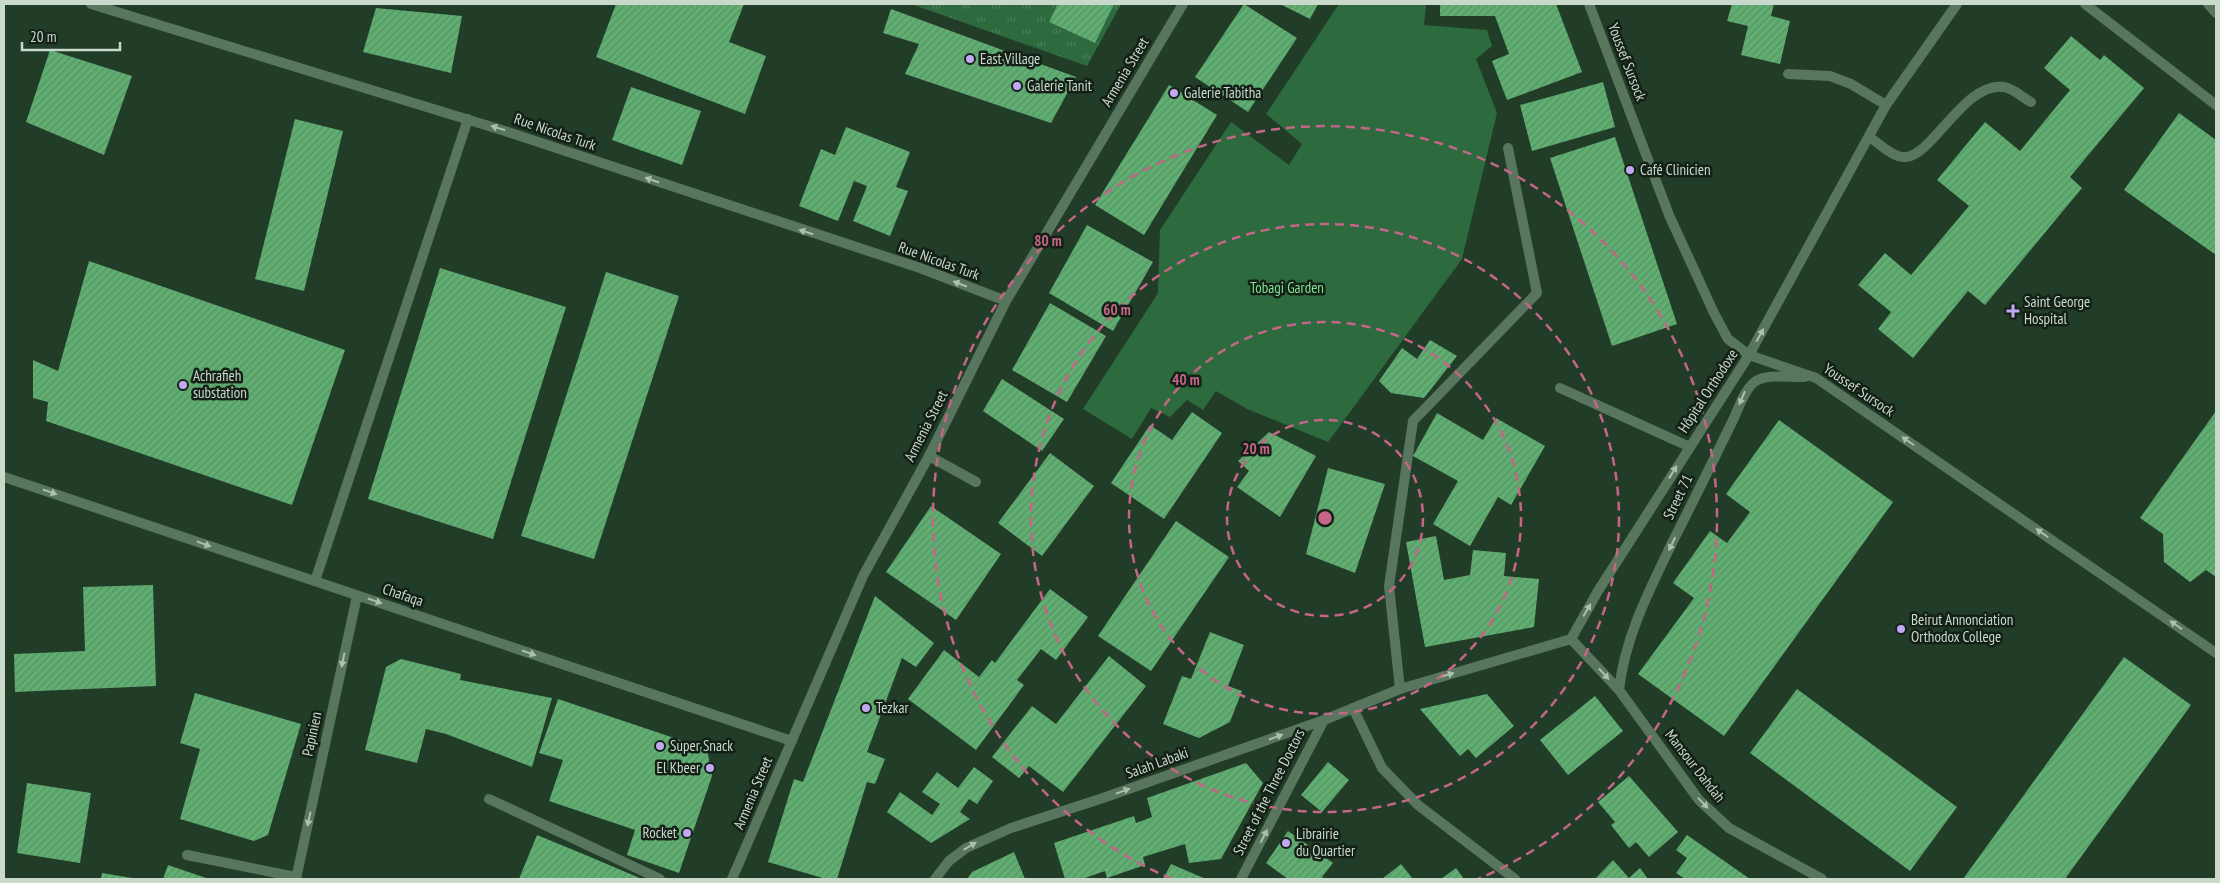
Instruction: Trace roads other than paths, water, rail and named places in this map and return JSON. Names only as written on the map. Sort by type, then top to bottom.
[{"type":"street","name":"Rue Nicolas Turk","points":[[91,4],[468,119],[920,268],[1006,301]]},
{"type":"street","name":"Armenia Street","points":[[732,879],[863,576],[929,456],[1006,301],[1182,4]]},
{"type":"street","name":"Youssef Sursock","points":[[1590,4],[1670,215],[1728,339],[1749,355],[1816,378],[2216,653]]},
{"type":"street","name":"Hôpital Orthodoxe","points":[[1571,639],[1598,591],[1749,355],[1886,105],[1957,4]]},
{"type":"street","points":[[2085,4],[2216,106]]},
{"type":"street","points":[[2208,4],[2216,13]]},
{"type":"street","points":[[1788,74],[1830,76],[1852,84],[1886,105]]},
{"type":"street","points":[[1869,136],[1896,155],[1907,157],[1920,151],[1972,98],[1991,87],[2006,87],[2031,102]]},
{"type":"street","points":[[315,581],[468,119]]},
{"type":"street","points":[[1508,148],[1537,293],[1413,421],[1388,586],[1400,689],[1571,639]]},
{"type":"street","name":"Street 71","points":[[1619,690],[1622,666],[1630,635],[1646,597],[1734,418],[1744,392],[1756,380],[1767,376],[1816,378]]},
{"type":"street","points":[[1560,388],[1690,446]]},
{"type":"street","points":[[929,456],[976,482]]},
{"type":"street","name":"Chafaqa","points":[[4,477],[792,741]]},
{"type":"street","name":"Papinien","points":[[296,878],[357,596]]},
{"type":"street","name":"Mansour Dahdah","points":[[1571,639],[1619,690],[1699,800],[1715,816],[1742,836],[1822,879]]},
{"type":"street","name":"Salah Labaki","points":[[935,879],[949,861],[966,848],[984,838],[1324,720],[1400,689]]},
{"type":"street","points":[[1353,708],[1382,768],[1418,805],[1515,879]]},
{"type":"street","name":"Street of the Three Doctors","points":[[1241,879],[1324,720]]},
{"type":"street","points":[[489,799],[660,879]]},
{"type":"street","points":[[187,855],[296,878]]},
{"type":"place","name":"East Village","points":[[970,59]]},
{"type":"place","name":"Galerie Tanit","points":[[1017,86]]},
{"type":"place","name":"Galerie Tabitha","points":[[1174,93]]},
{"type":"place","name":"Café Clinicien","points":[[1630,170]]},
{"type":"place","name":"Saint George Hospital","points":[[2013,311]]},
{"type":"place","name":"Achrafieh substation","points":[[183,385]]},
{"type":"place","name":"Beirut Annonciation Orthodox College","points":[[1901,629]]},
{"type":"place","name":"Tezkar","points":[[866,708]]},
{"type":"place","name":"Super Snack","points":[[660,746]]},
{"type":"place","name":"El Kbeer","points":[[710,768]]},
{"type":"place","name":"Rocket","points":[[687,833]]},
{"type":"place","name":"Librairie du Quartier","points":[[1286,843]]},
{"type":"park label","name":"Tobagi Garden","points":[[1287,288]]}]
